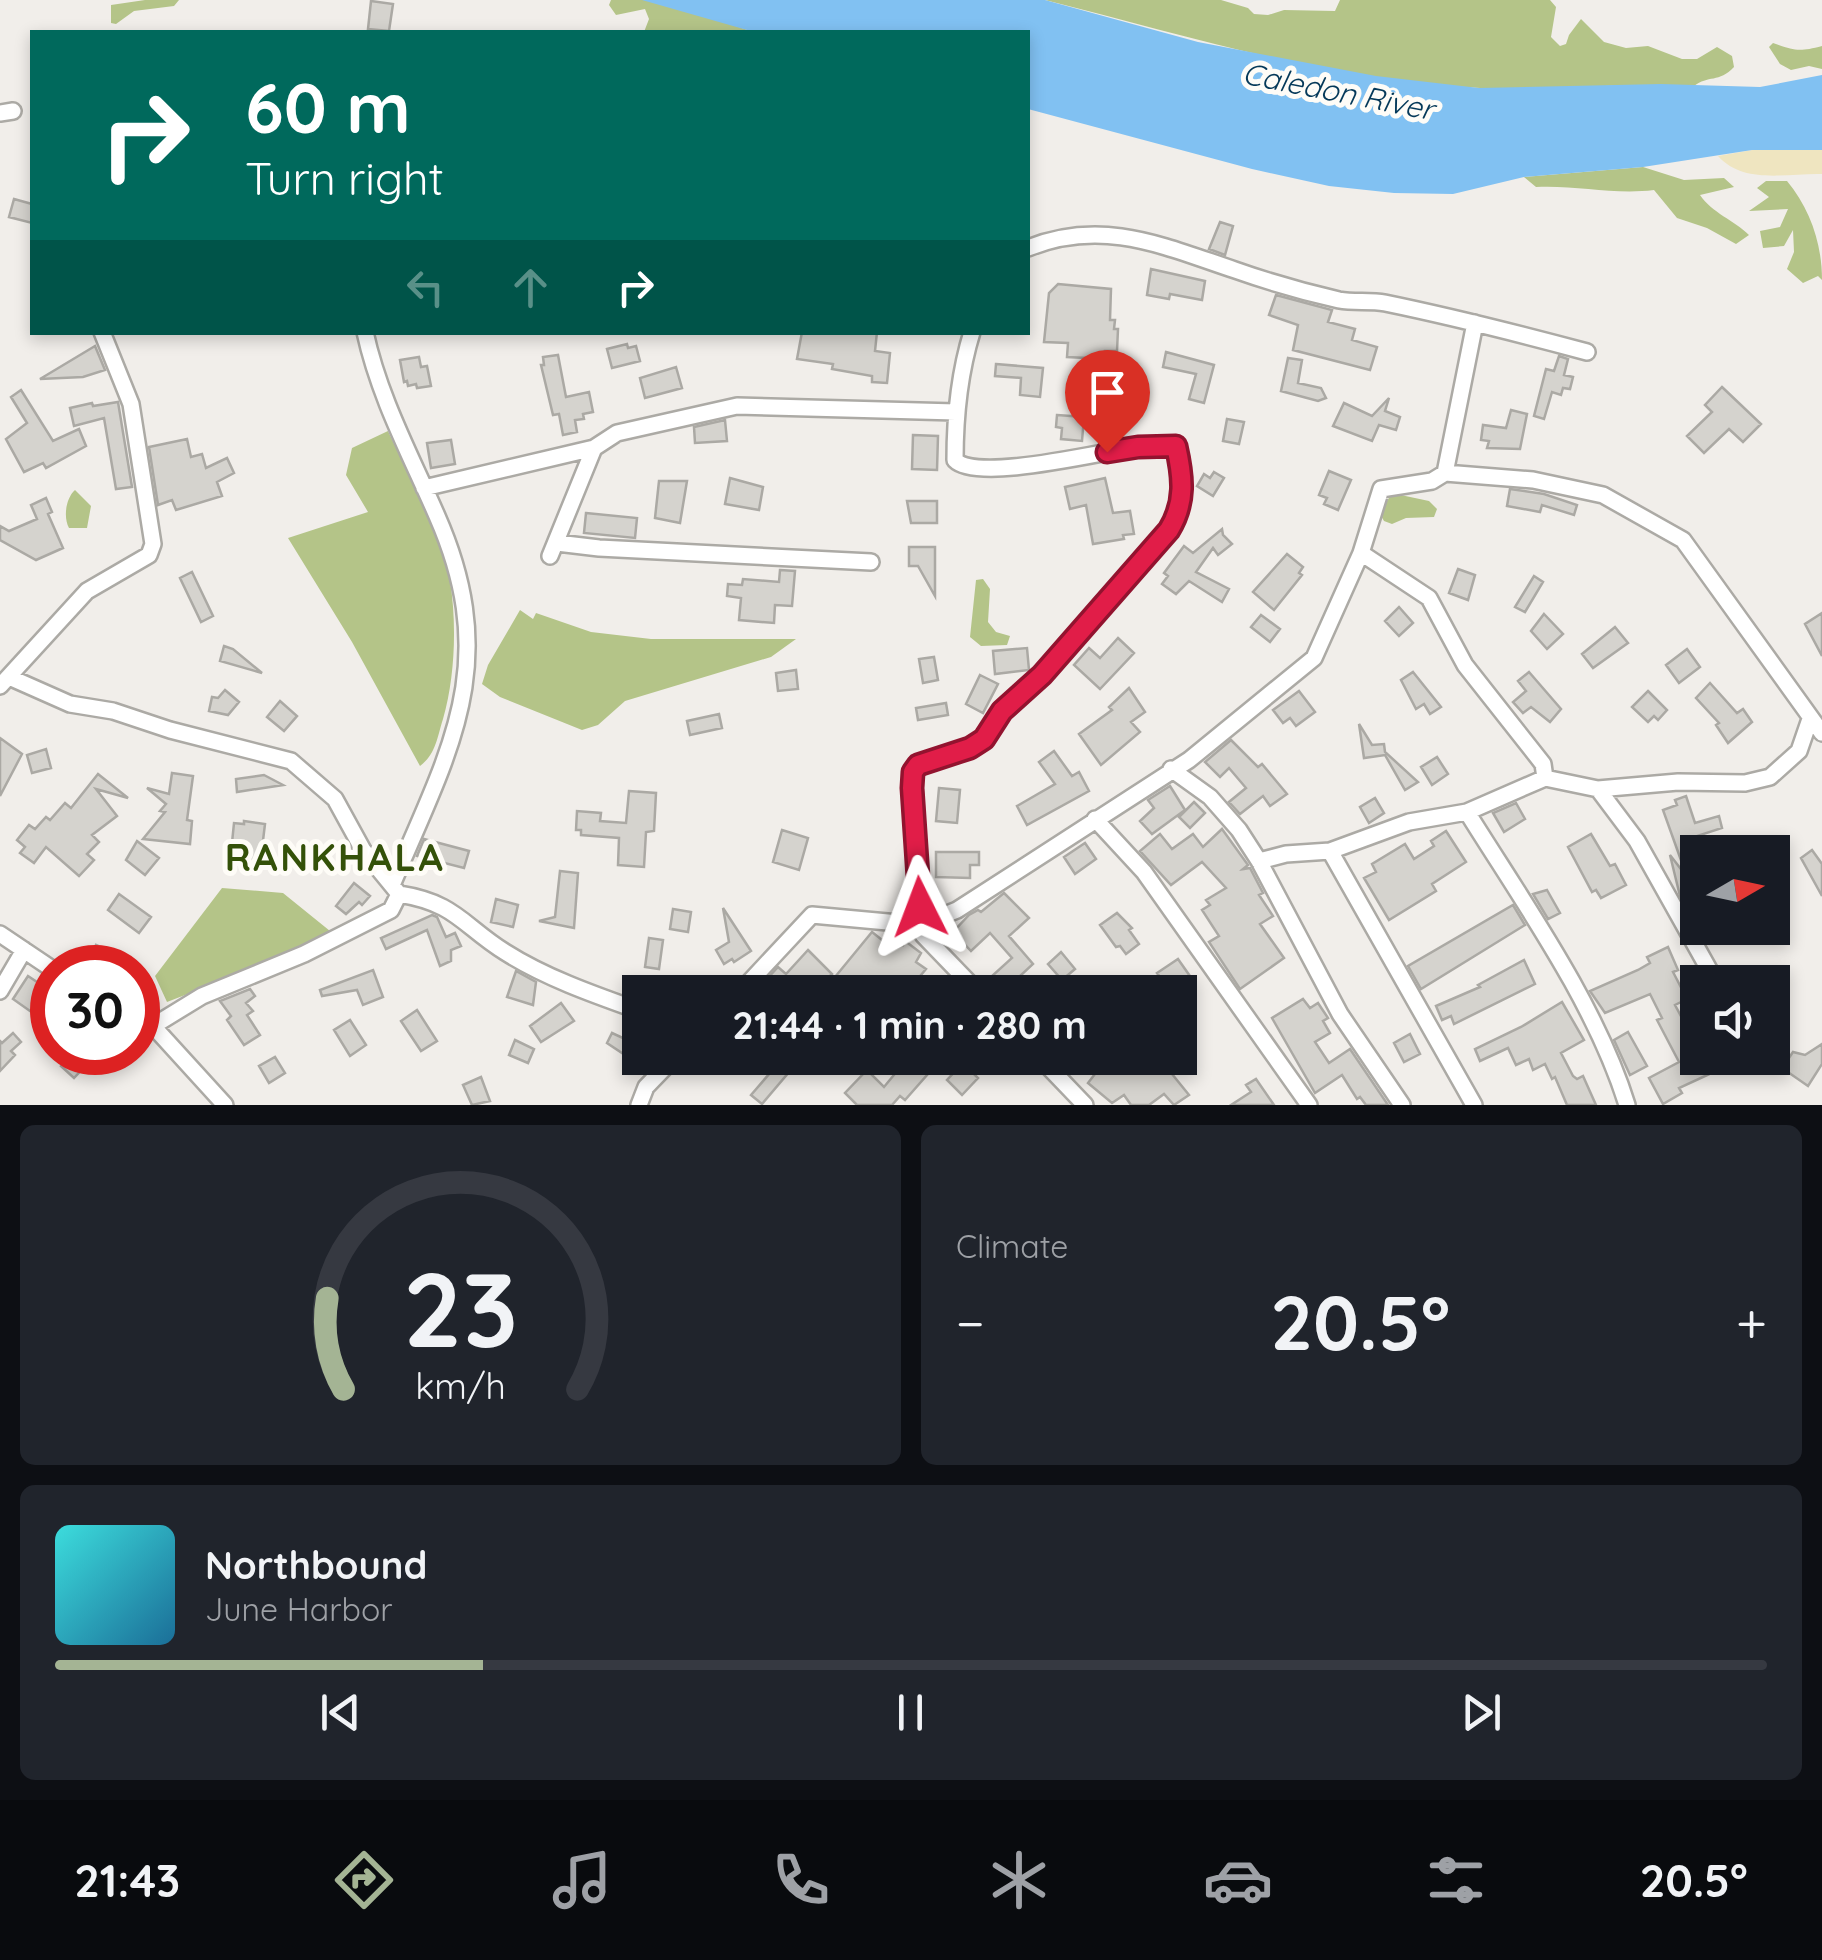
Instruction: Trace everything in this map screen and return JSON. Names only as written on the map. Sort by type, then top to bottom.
[{"type":"street","points":[[1030,247],[1083,234],[1114,235],[1156,243],[1345,302],[1382,303],[1587,352]]},
{"type":"street","points":[[1445,473],[1474,323]]},
{"type":"street","points":[[103,335],[131,404],[153,544],[149,555],[86,591],[4,682],[70,704],[113,710],[170,730],[291,761],[335,799],[363,850],[395,889],[428,898],[462,917],[516,958],[622,1003]]},
{"type":"street","points":[[160,1022],[202,996],[304,954],[392,910],[395,889],[458,723],[468,634],[460,575],[389,409],[366,335]]},
{"type":"street","points":[[961,975],[930,944],[920,925],[913,772],[918,765],[970,748],[984,739],[1002,711],[1042,675],[1169,530],[1180,514],[1183,486],[1176,446],[1138,447],[1029,465],[960,466],[955,460],[956,412],[971,335]]},
{"type":"street","points":[[424,488],[594,448],[617,433],[737,406],[956,412]]},
{"type":"street","points":[[594,448],[554,549],[871,562]]},
{"type":"street","points":[[756,975],[812,915],[920,925],[980,897],[1189,760],[1314,658],[1361,553],[1381,489],[1432,482],[1445,473],[1534,480],[1603,495],[1683,540],[1822,733]]},
{"type":"street","points":[[1361,553],[1429,598],[1464,664],[1543,764],[1544,778]]},
{"type":"street","points":[[1259,861],[1286,854],[1330,852],[1410,822],[1467,812],[1544,778],[1598,789],[1678,782],[1745,783],[1770,778],[1799,751],[1810,720]]},
{"type":"street","points":[[1171,769],[1210,796],[1239,830],[1340,1014],[1402,1105]]},
{"type":"street","points":[[1598,789],[1637,841],[1706,965]]},
{"type":"street","points":[[1467,812],[1540,928],[1593,1024],[1627,1105]]},
{"type":"street","points":[[1094,819],[1164,898],[1309,1105]]},
{"type":"street","points":[[1330,852],[1474,1105]]},
{"type":"street","points":[[0,934],[30,954]]},
{"type":"street","points":[[0,991],[24,950]]},
{"type":"street","points":[[160,1034],[226,1105]]},
{"type":"street","points":[[639,1105],[646,1086],[657,1075]]},
{"type":"street","points":[[1056,1075],[1085,1105]]},
{"type":"green space","points":[[179,0],[174,6],[134,11],[116,24],[111,23],[111,5]]},
{"type":"green space","points":[[611,0],[668,0],[748,30],[645,30],[649,19],[645,9],[616,15],[609,5]]},
{"type":"green space","points":[[1045,0],[1221,0],[1248,8],[1254,14],[1268,15],[1284,10],[1335,11],[1340,0],[1550,0],[1556,7],[1551,37],[1560,46],[1566,44],[1581,19],[1604,42],[1626,48],[1648,46],[1682,59],[1697,59],[1717,47],[1732,56],[1734,67],[1694,86],[1507,89],[1424,84],[1260,55]]},
{"type":"green space","points":[[1773,43],[1797,50],[1822,46],[1822,69],[1809,66],[1791,70],[1780,64],[1769,47]]},
{"type":"green space","points":[[1643,167],[1684,180],[1724,178],[1734,187],[1700,195],[1749,235],[1736,244],[1677,218],[1654,190],[1536,187],[1524,177]]},
{"type":"green space","points":[[1766,181],[1787,181],[1802,203],[1817,240],[1822,280],[1818,276],[1803,283],[1787,269],[1794,252],[1793,230],[1784,246],[1763,248],[1760,231],[1780,227],[1788,209],[1749,211],[1769,197],[1757,188]]},
{"type":"green space","points":[[388,431],[439,543],[452,598],[454,651],[447,703],[435,745],[420,766],[352,642],[288,538],[368,512],[346,475],[352,448]]},
{"type":"green space","points":[[75,490],[91,506],[87,528],[69,528],[67,524],[68,503]]},
{"type":"green space","points":[[1390,496],[1429,501],[1437,509],[1434,517],[1406,518],[1392,524],[1384,521],[1380,514]]},
{"type":"green space","points":[[983,579],[990,589],[988,622],[996,632],[1010,636],[1007,645],[981,646],[970,637],[976,580]]},
{"type":"green space","points":[[520,610],[533,619],[536,613],[591,632],[651,639],[796,639],[771,657],[625,701],[598,725],[582,730],[500,697],[482,684],[488,665]]},
{"type":"green space","points":[[222,888],[283,893],[330,931],[311,946],[167,1002],[160,987],[160,969]]},
{"type":"sand","points":[[1752,150],[1822,150],[1822,174],[1753,174],[1728,165],[1718,156]]},
{"type":"water","name":"Caledon River","points":[[642,0],[1045,0],[1198,42],[1376,76],[1479,88],[1661,84],[1760,87],[1822,75],[1822,150],[1752,150],[1643,167],[1524,177],[1453,194],[1329,186],[1030,110],[1030,30],[747,30]]},
{"type":"building","points":[[371,1],[393,4],[389,30],[368,29]]},
{"type":"building","points":[[14,199],[30,203],[30,222],[9,217]]},
{"type":"building","points":[[1220,222],[1233,226],[1225,255],[1209,249]]},
{"type":"building","points":[[1151,269],[1205,281],[1202,300],[1170,294],[1169,299],[1147,295]]},
{"type":"building","points":[[1058,284],[1111,289],[1110,320],[1115,320],[1114,329],[1118,329],[1117,351],[1105,351],[1105,366],[1087,365],[1087,358],[1067,357],[1068,343],[1044,342],[1049,293]]},
{"type":"building","points":[[1276,295],[1332,310],[1328,322],[1355,329],[1352,340],[1377,347],[1370,370],[1293,350],[1298,325],[1269,315]]},
{"type":"building","points":[[801,335],[877,335],[875,351],[890,353],[887,383],[872,382],[872,376],[832,369],[833,364],[797,359]]},
{"type":"building","points":[[627,344],[628,348],[636,346],[640,361],[612,368],[607,349]]},
{"type":"building","points":[[95,346],[105,370],[83,377],[40,379]]},
{"type":"building","points":[[1166,352],[1214,365],[1204,403],[1189,399],[1196,374],[1163,367]]},
{"type":"building","points":[[558,355],[566,397],[589,392],[593,412],[575,420],[577,432],[563,435],[559,414],[553,415],[541,365],[543,357]]},
{"type":"building","points":[[1559,356],[1568,359],[1564,375],[1573,377],[1570,389],[1563,388],[1561,395],[1552,392],[1544,419],[1534,416],[1546,369],[1554,371]]},
{"type":"building","points":[[419,357],[421,367],[427,366],[431,386],[417,388],[416,384],[408,386],[404,382],[400,360]]},
{"type":"building","points":[[1288,358],[1302,360],[1298,383],[1321,388],[1326,398],[1318,401],[1281,391]]},
{"type":"building","points":[[996,364],[1043,368],[1040,397],[1020,395],[1021,378],[995,376]]},
{"type":"building","points":[[676,367],[682,388],[645,398],[640,378]]},
{"type":"building","points":[[1722,387],[1761,424],[1743,442],[1729,429],[1704,453],[1687,436],[1712,412],[1705,405]]},
{"type":"building","points":[[21,390],[53,441],[79,429],[86,446],[46,468],[43,463],[24,472],[6,439],[27,423],[11,397]]},
{"type":"building","points":[[1389,398],[1385,411],[1400,417],[1396,430],[1379,425],[1372,441],[1333,426],[1344,403],[1372,416]]},
{"type":"building","points":[[118,402],[132,487],[116,489],[104,418],[74,426],[70,408]]},
{"type":"building","points":[[1511,410],[1527,414],[1520,449],[1487,448],[1489,441],[1481,440],[1483,425],[1506,428]]},
{"type":"building","points":[[1057,415],[1084,417],[1082,441],[1061,439]]},
{"type":"building","points":[[1227,419],[1244,422],[1239,444],[1223,441]]},
{"type":"building","points":[[725,420],[727,441],[695,443],[694,427]]},
{"type":"building","points":[[913,435],[938,436],[937,470],[912,469]]},
{"type":"building","points":[[187,439],[191,457],[202,454],[206,468],[227,458],[234,473],[217,482],[222,496],[176,510],[172,500],[158,505],[149,447]]},
{"type":"building","points":[[451,440],[455,464],[431,468],[427,443]]},
{"type":"building","points":[[1329,471],[1351,480],[1338,510],[1324,504],[1327,498],[1319,495]]},
{"type":"building","points":[[1214,472],[1224,478],[1213,496],[1197,486],[1204,474],[1210,478]]},
{"type":"building","points":[[730,478],[763,487],[759,510],[725,504]]},
{"type":"building","points":[[1105,478],[1113,513],[1130,511],[1134,534],[1093,544],[1086,505],[1070,509],[1065,487]]},
{"type":"building","points":[[659,481],[687,481],[680,523],[655,518]]},
{"type":"building","points":[[1510,489],[1544,494],[1577,505],[1574,515],[1542,505],[1540,512],[1507,506]]},
{"type":"building","points":[[46,498],[52,512],[48,514],[63,548],[36,560],[0,540],[0,526],[9,531],[37,519],[31,505]]},
{"type":"building","points":[[907,501],[937,501],[937,523],[911,523]]},
{"type":"building","points":[[586,513],[637,518],[635,538],[584,533]]},
{"type":"building","points":[[1222,529],[1232,544],[1218,555],[1213,548],[1196,572],[1229,589],[1222,602],[1189,581],[1176,594],[1162,584],[1168,576],[1164,573],[1184,546],[1193,553]]},
{"type":"building","points":[[909,547],[935,547],[935,596],[918,566],[909,566]]},
{"type":"building","points":[[1287,554],[1303,567],[1299,573],[1302,575],[1274,610],[1253,592]]},
{"type":"building","points":[[1458,569],[1475,575],[1468,600],[1449,593]]},
{"type":"building","points":[[780,570],[795,571],[792,606],[775,605],[774,623],[739,620],[741,598],[727,596],[728,584],[742,585],[743,579],[779,582]]},
{"type":"building","points":[[192,572],[213,616],[201,622],[180,578]]},
{"type":"building","points":[[1534,576],[1543,582],[1525,612],[1515,607]]},
{"type":"building","points":[[1399,607],[1413,623],[1399,636],[1385,621]]},
{"type":"building","points":[[1822,613],[1822,656],[1805,624]]},
{"type":"building","points":[[1544,614],[1563,634],[1547,649],[1531,631]]},
{"type":"building","points":[[1261,615],[1280,629],[1270,642],[1251,627]]},
{"type":"building","points":[[1615,627],[1628,643],[1593,668],[1582,654]]},
{"type":"building","points":[[1118,638],[1134,653],[1100,689],[1074,665],[1089,648],[1100,658]]},
{"type":"building","points":[[224,646],[233,649],[262,673],[220,661]]},
{"type":"building","points":[[1027,648],[1029,670],[995,674],[993,651]]},
{"type":"building","points":[[1687,649],[1700,667],[1679,683],[1666,665]]},
{"type":"building","points":[[934,657],[938,680],[923,683],[919,659]]},
{"type":"building","points":[[796,670],[798,689],[778,691],[776,673]]},
{"type":"building","points":[[1413,672],[1441,707],[1430,714],[1424,704],[1416,709],[1401,680]]},
{"type":"building","points":[[1529,672],[1561,709],[1550,722],[1531,707],[1523,713],[1513,702],[1526,691],[1518,681]]},
{"type":"building","points":[[980,675],[998,684],[983,713],[966,704]]},
{"type":"building","points":[[1710,683],[1737,713],[1743,709],[1752,722],[1728,743],[1716,725],[1719,723],[1696,698]]},
{"type":"building","points":[[1129,688],[1145,712],[1131,722],[1140,732],[1101,765],[1079,734],[1112,710],[1109,707]]},
{"type":"building","points":[[225,690],[239,702],[228,715],[209,711],[212,697],[218,698]]},
{"type":"building","points":[[1299,691],[1315,712],[1296,726],[1290,718],[1283,723],[1273,710]]},
{"type":"building","points":[[1648,691],[1667,710],[1658,720],[1654,716],[1648,722],[1632,707]]},
{"type":"building","points":[[280,701],[297,716],[284,731],[267,717]]},
{"type":"building","points":[[946,703],[948,715],[918,720],[916,708]]},
{"type":"building","points":[[719,714],[722,728],[690,735],[687,721]]},
{"type":"building","points":[[1359,724],[1372,745],[1384,744],[1385,752],[1418,782],[1405,790],[1385,755],[1364,758]]},
{"type":"building","points":[[0,738],[22,754],[0,796]]},
{"type":"building","points":[[1231,740],[1258,767],[1262,764],[1287,794],[1270,806],[1263,796],[1240,814],[1229,802],[1246,788],[1229,768],[1220,777],[1205,762]]},
{"type":"building","points":[[46,749],[51,768],[32,773],[27,755]]},
{"type":"building","points":[[1054,751],[1072,776],[1079,772],[1089,791],[1027,825],[1017,806],[1055,784],[1039,762]]},
{"type":"building","points":[[1437,757],[1448,774],[1432,785],[1421,767]]},
{"type":"building","points":[[172,773],[193,776],[187,820],[192,821],[190,844],[143,839],[165,812],[160,811],[166,804],[147,788],[169,794]]},
{"type":"building","points":[[98,774],[128,798],[96,789],[117,816],[92,835],[99,842],[87,854],[94,860],[79,876],[46,847],[34,863],[20,853],[25,847],[17,840],[29,825],[35,829],[46,817],[50,820],[65,803],[71,808]]},
{"type":"building","points":[[264,775],[283,785],[237,792],[236,779]]},
{"type":"building","points":[[1170,786],[1185,810],[1152,834],[1140,821],[1154,808],[1148,800]]},
{"type":"building","points":[[939,788],[960,790],[957,823],[936,821]]},
{"type":"building","points":[[629,791],[656,793],[654,831],[646,832],[644,867],[618,865],[619,838],[581,835],[581,830],[576,830],[577,811],[601,813],[600,821],[626,823]]},
{"type":"building","points":[[1686,796],[1695,823],[1719,816],[1722,828],[1700,835],[1680,835],[1680,857],[1663,810],[1677,805],[1675,800]]},
{"type":"building","points":[[1375,798],[1384,813],[1369,823],[1360,807]]},
{"type":"building","points":[[1194,802],[1205,813],[1190,828],[1179,817]]},
{"type":"building","points":[[1516,803],[1525,819],[1504,832],[1493,813]]},
{"type":"building","points":[[234,823],[265,824],[261,857],[257,857],[256,864],[230,862]]},
{"type":"building","points":[[1222,829],[1248,865],[1243,869],[1250,868],[1263,893],[1259,895],[1273,916],[1260,924],[1284,958],[1240,989],[1209,942],[1219,936],[1202,910],[1210,905],[1206,900],[1226,888],[1202,862],[1171,885],[1140,851],[1160,834],[1172,849],[1193,834],[1203,847]]},
{"type":"building","points":[[782,830],[808,838],[799,870],[773,862]]},
{"type":"building","points":[[1446,831],[1466,862],[1432,884],[1436,891],[1389,920],[1364,878],[1376,872],[1372,864],[1405,844],[1414,859],[1434,846],[1431,841]]},
{"type":"building","points":[[1591,834],[1626,885],[1601,898],[1596,890],[1592,892],[1568,847]]},
{"type":"building","points":[[424,839],[469,851],[464,868],[417,856]]},
{"type":"building","points":[[137,841],[159,858],[145,875],[126,860]]},
{"type":"building","points":[[1085,843],[1096,859],[1075,874],[1064,857]]},
{"type":"building","points":[[1812,850],[1822,864],[1822,896],[1801,858]]},
{"type":"building","points":[[936,852],[979,852],[979,865],[970,865],[970,878],[936,877]]},
{"type":"building","points":[[1670,855],[1680,868],[1680,896]]},
{"type":"building","points":[[560,871],[578,873],[574,928],[539,921],[555,917]]},
{"type":"building","points":[[354,883],[370,896],[346,914],[336,906]]},
{"type":"building","points":[[1547,890],[1560,913],[1548,919],[1533,894]]},
{"type":"building","points":[[1004,893],[1029,918],[1009,936],[1033,964],[1021,975],[993,975],[1012,958],[990,933],[971,951],[953,932],[969,915],[981,912]]},
{"type":"building","points":[[119,894],[151,917],[139,933],[108,910]]},
{"type":"building","points":[[496,899],[518,905],[513,927],[491,922]]},
{"type":"building","points":[[1513,905],[1525,925],[1421,989],[1408,966]]},
{"type":"building","points":[[723,908],[751,951],[724,964],[716,950],[729,942]]},
{"type":"building","points":[[673,909],[691,912],[688,932],[670,929]]},
{"type":"building","points":[[1117,913],[1132,928],[1129,930],[1139,944],[1126,954],[1100,925]]},
{"type":"building","points":[[432,915],[437,917],[446,937],[455,933],[461,946],[451,950],[451,961],[440,966],[427,930],[386,949],[381,938]]},
{"type":"building","points":[[872,932],[892,948],[897,940],[903,945],[905,941],[921,953],[916,962],[926,969],[921,975],[837,975]]},
{"type":"building","points":[[649,938],[663,940],[659,969],[645,967]]},
{"type":"building","points":[[1668,947],[1678,970],[1673,972],[1680,986],[1680,1002],[1675,1005],[1680,1014],[1680,1075],[1707,1075],[1679,1088],[1682,1093],[1663,1104],[1649,1078],[1679,1062],[1657,1020],[1662,1018],[1650,994],[1605,1013],[1590,991],[1650,963],[1647,957]]},
{"type":"building","points":[[808,950],[832,974],[771,975],[778,967],[786,974]]},
{"type":"building","points":[[1061,952],[1075,969],[1068,975],[1058,975],[1048,964]]},
{"type":"building","points":[[1178,959],[1189,975],[1158,975]]},
{"type":"building","points":[[1524,960],[1535,984],[1454,1024],[1451,1016],[1442,1020],[1436,1006],[1480,987]]},
{"type":"building","points":[[373,970],[383,997],[363,1005],[357,990],[322,996],[320,990]]},
{"type":"building","points":[[516,971],[536,982],[533,1005],[507,997]]},
{"type":"building","points":[[28,976],[30,977],[30,1011],[13,999]]},
{"type":"building","points":[[250,989],[255,996],[246,1003],[253,1011],[247,1015],[260,1035],[244,1045],[220,1001]]},
{"type":"building","points":[[1303,999],[1310,1008],[1318,1003],[1328,1018],[1323,1021],[1330,1033],[1315,1042],[1329,1063],[1350,1049],[1388,1105],[1366,1105],[1360,1097],[1357,1099],[1342,1075],[1315,1093],[1272,1018]]},
{"type":"building","points":[[1562,1002],[1584,1040],[1561,1053],[1573,1076],[1583,1076],[1596,1105],[1567,1105],[1545,1064],[1533,1070],[1529,1059],[1516,1065],[1508,1048],[1480,1061],[1475,1049]]},
{"type":"building","points":[[561,1003],[574,1021],[541,1042],[530,1026]]},
{"type":"building","points":[[417,1010],[437,1041],[421,1051],[401,1021]]},
{"type":"building","points":[[350,1020],[366,1045],[350,1056],[334,1030]]},
{"type":"building","points":[[1628,1032],[1647,1066],[1630,1075],[1614,1040]]},
{"type":"building","points":[[13,1033],[21,1042],[0,1071],[0,1041]]},
{"type":"building","points":[[612,1033],[622,1038],[622,1053],[607,1043]]},
{"type":"building","points":[[1410,1034],[1420,1054],[1404,1062],[1394,1043]]},
{"type":"building","points":[[515,1040],[534,1049],[528,1063],[509,1055]]},
{"type":"building","points":[[1822,1044],[1822,1064],[1808,1086],[1790,1074],[1793,1052],[1805,1055]]},
{"type":"building","points":[[275,1057],[285,1073],[269,1083],[259,1066]]},
{"type":"building","points":[[768,1075],[787,1075],[762,1104],[751,1095]]},
{"type":"building","points":[[862,1075],[872,1075],[884,1087],[894,1075],[927,1075],[905,1100],[900,1096],[892,1105],[857,1105],[845,1093]]},
{"type":"building","points":[[952,1075],[978,1078],[962,1095],[947,1080]]},
{"type":"building","points":[[1094,1075],[1173,1075],[1189,1095],[1174,1105],[1164,1094],[1149,1105],[1131,1105],[1124,1095],[1112,1103],[1088,1083]]},
{"type":"building","points":[[481,1077],[490,1101],[472,1105],[463,1085]]},
{"type":"building","points":[[1256,1079],[1274,1105],[1231,1105],[1251,1092],[1246,1085]]},
{"type":"district","name":"RANKHALA","points":[[335,858]]},
{"type":"route","points":[[920,907],[913,772],[918,765],[970,748],[984,739],[1002,711],[1042,675],[1180,514],[1183,486],[1176,446],[1107,452]]}]
